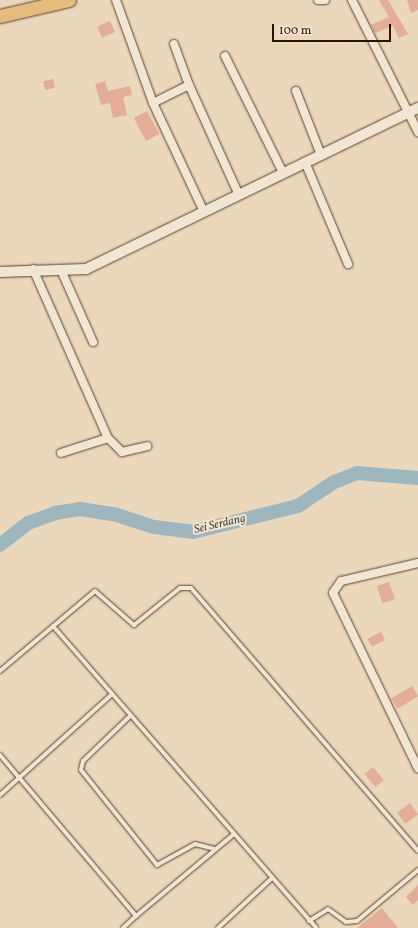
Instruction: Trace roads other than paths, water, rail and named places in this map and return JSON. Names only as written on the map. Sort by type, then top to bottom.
[{"type":"highway","points":[[0,16],[69,0]]},
{"type":"street","points":[[116,0],[153,103],[204,212]]},
{"type":"street","points":[[318,0],[325,0]]},
{"type":"street","points":[[352,0],[413,110],[418,132]]},
{"type":"street","points":[[174,44],[189,85],[238,195]]},
{"type":"street","points":[[225,56],[283,173]]},
{"type":"street","points":[[153,103],[189,85]]},
{"type":"street","points":[[296,91],[320,155]]},
{"type":"street","points":[[0,272],[86,269],[99,264],[413,110]]},
{"type":"street","points":[[305,162],[348,264]]},
{"type":"street","points":[[33,270],[108,438],[122,452],[147,446]]},
{"type":"street","points":[[61,270],[93,342]]},
{"type":"street","points":[[61,453],[108,438]]},
{"type":"street","points":[[418,563],[341,581],[333,593],[418,768]]},
{"type":"lane","points":[[0,671],[95,591],[134,625],[180,588],[191,588],[418,851]]},
{"type":"lane","points":[[53,626],[316,928]]},
{"type":"lane","points":[[0,795],[112,694]]},
{"type":"lane","points":[[130,716],[83,761],[81,770],[157,865],[195,844],[215,849]]},
{"type":"lane","points":[[0,755],[136,916]]},
{"type":"lane","points":[[123,928],[234,834]]},
{"type":"lane","points":[[351,923],[418,870]]},
{"type":"lane","points":[[218,928],[272,878]]},
{"type":"lane","points":[[309,921],[328,909],[351,923],[355,928]]},
{"type":"waterway","name":"Sei Serdang","points":[[0,545],[28,523],[55,513],[80,509],[117,515],[154,527],[193,532],[298,506],[334,482],[357,473],[418,478]]}]
